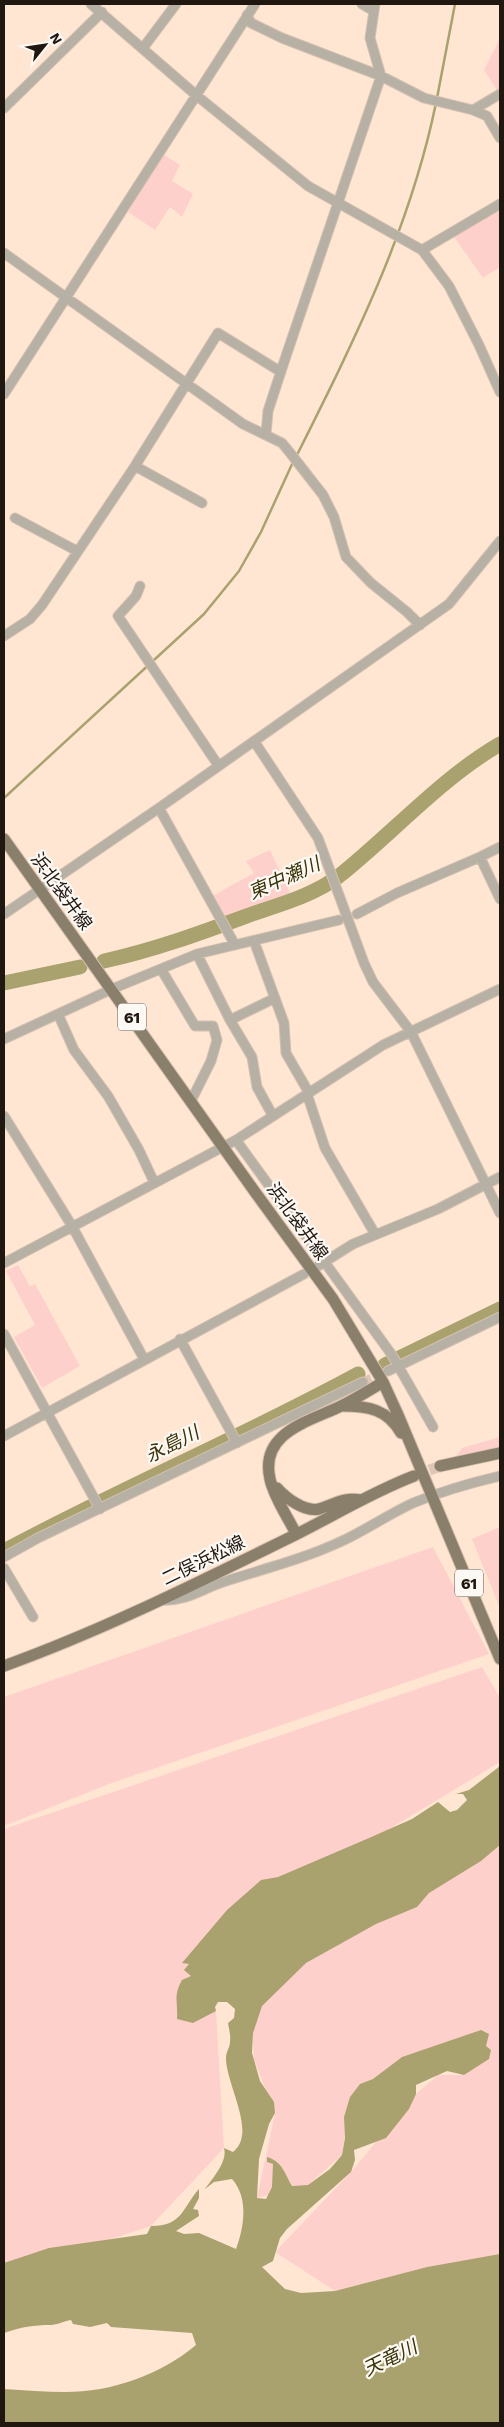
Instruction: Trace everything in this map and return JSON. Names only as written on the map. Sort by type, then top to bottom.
[{"type":"main road","name":"浜北袋井線","points":[[4,839],[333,1299],[383,1382],[500,1659]]},
{"type":"main road","points":[[296,1534],[270,1479],[270,1461],[279,1438],[296,1425],[342,1406],[383,1382]]},
{"type":"main road","points":[[342,1406],[372,1408],[385,1413],[398,1429],[415,1458]]},
{"type":"main road","points":[[440,1466],[500,1453]]},
{"type":"main road","name":"二俣浜松線","points":[[4,1666],[58,1646],[161,1600],[361,1500],[414,1476]]},
{"type":"main road","points":[[270,1479],[284,1497],[316,1510],[348,1498],[361,1500]]},
{"type":"street","points":[[91,4],[196,95],[308,186],[422,250],[449,286],[479,344],[500,392]]},
{"type":"street","points":[[143,48],[176,4]]},
{"type":"street","points":[[4,394],[255,4]]},
{"type":"street","points":[[266,434],[268,411],[381,76],[370,38],[375,7],[362,4]]},
{"type":"street","points":[[4,108],[102,12]]},
{"type":"street","points":[[247,15],[251,23],[282,38],[381,76],[428,99],[473,110],[487,116],[500,138]]},
{"type":"street","points":[[473,110],[500,94]]},
{"type":"street","points":[[422,250],[500,204]]},
{"type":"street","points":[[4,253],[243,424],[282,443],[323,495],[334,517],[346,557],[371,583],[407,612],[420,626]]},
{"type":"street","points":[[4,636],[30,619],[42,606],[135,466],[218,333],[281,372]]},
{"type":"street","points":[[135,466],[202,503]]},
{"type":"street","points":[[16,518],[77,551]]},
{"type":"street","points":[[4,914],[420,626],[449,604],[500,541]]},
{"type":"street","points":[[140,586],[136,596],[118,616],[218,765]]},
{"type":"street","points":[[254,741],[318,838],[364,963],[373,982],[411,1032],[500,1213]]},
{"type":"street","points":[[159,808],[235,945]]},
{"type":"street","points":[[357,914],[397,893],[500,847]]},
{"type":"street","points":[[480,857],[500,899]]},
{"type":"street","points":[[4,1039],[112,989],[197,954],[339,920]]},
{"type":"street","points":[[254,941],[284,1023],[286,1054],[308,1093],[331,1161],[374,1234]]},
{"type":"street","points":[[197,954],[230,1020],[252,1057],[257,1087],[273,1116]]},
{"type":"street","points":[[161,969],[195,1026],[213,1026],[218,1040],[211,1061],[191,1101]]},
{"type":"street","points":[[4,1263],[236,1140],[383,1045],[500,989]]},
{"type":"street","points":[[230,1020],[275,998]]},
{"type":"street","points":[[58,1014],[74,1050],[108,1096],[139,1150],[154,1182]]},
{"type":"street","points":[[4,1116],[6,1127],[72,1226],[144,1359]]},
{"type":"street","points":[[236,1140],[321,1264],[392,1355],[433,1427]]},
{"type":"street","points":[[321,1264],[374,1234],[438,1208],[500,1177]]},
{"type":"street","points":[[4,1436],[180,1339],[304,1274]]},
{"type":"street","points":[[388,1371],[500,1317]]},
{"type":"street","points":[[4,1334],[100,1508]]},
{"type":"street","points":[[180,1339],[235,1440]]},
{"type":"street","points":[[4,1557],[38,1538],[235,1440],[363,1382]]},
{"type":"street","points":[[161,1600],[173,1601],[190,1597],[218,1584],[310,1554],[342,1541],[412,1504],[446,1489],[500,1476]]},
{"type":"street","points":[[4,1568],[33,1617]]},
{"type":"shaded area","points":[[500,38],[500,90],[498,92],[484,70]]},
{"type":"shaded area","points":[[163,154],[180,165],[172,181],[193,194],[182,217],[170,207],[155,230],[128,212]]},
{"type":"shaded area","points":[[500,207],[500,267],[483,278],[452,234]]},
{"type":"shaded area","points":[[270,850],[290,893],[226,919],[214,895],[254,873],[246,861]]},
{"type":"shaded area","points":[[18,1265],[30,1286],[35,1284],[80,1366],[42,1388],[14,1337],[35,1325],[6,1271]]},
{"type":"shaded area","points":[[500,1437],[500,1448],[454,1459],[462,1448]]},
{"type":"shaded area","points":[[500,1527],[500,1608],[472,1539]]},
{"type":"shaded area","points":[[433,1547],[489,1654],[109,1784],[4,1826],[4,1697]]},
{"type":"shaded area","points":[[482,1667],[500,1698],[500,1762],[386,1831],[251,1889],[178,2019],[216,2011],[224,2148],[151,2226],[4,2274],[4,1829]]},
{"type":"shaded area","points":[[500,1815],[500,2255],[427,2267],[335,2291],[275,2252],[351,2172],[416,2094],[438,2075],[464,2075],[486,2047],[350,2097],[342,2155],[308,2185],[257,2198],[275,2113],[254,2060],[251,2007],[330,1928],[421,1902]]},
{"type":"water","name":"天竜川","points":[[500,1766],[500,1845],[481,1861],[429,1893],[417,1907],[376,1924],[306,1963],[262,2006],[253,2033],[252,2053],[260,2081],[274,2102],[275,2113],[269,2124],[259,2159],[257,2198],[266,2199],[272,2187],[273,2164],[267,2162],[267,2157],[280,2165],[292,2186],[308,2185],[330,2169],[342,2155],[345,2138],[344,2117],[350,2097],[360,2084],[373,2079],[402,2057],[481,2030],[489,2034],[486,2046],[491,2050],[489,2059],[464,2075],[447,2071],[416,2085],[416,2094],[409,2109],[386,2138],[354,2150],[355,2160],[351,2172],[287,2229],[280,2238],[273,2261],[262,2267],[285,2289],[301,2293],[335,2291],[427,2267],[500,2254],[500,2423],[4,2423],[4,2389],[65,2392],[100,2389],[118,2385],[135,2380],[167,2365],[196,2345],[192,2333],[111,2327],[107,2323],[90,2327],[73,2324],[71,2320],[4,2333],[4,2263],[49,2248],[147,2234],[151,2226],[170,2223],[181,2215],[199,2189],[199,2198],[193,2209],[198,2210],[199,2216],[176,2231],[184,2234],[199,2233],[236,2249],[243,2222],[243,2204],[237,2187],[232,2179],[214,2182],[205,2189],[222,2164],[225,2153],[224,2148],[233,2152],[240,2144],[242,2133],[242,2120],[230,2080],[226,2057],[230,2040],[228,2023],[234,2018],[235,2009],[227,2002],[218,2002],[215,2007],[216,2011],[193,2023],[177,2019],[178,1990],[182,1980],[191,1976],[184,1970],[189,1964],[182,1963],[227,1910],[261,1880],[278,1877],[369,1838],[412,1819],[438,1802],[450,1812],[457,1810],[467,1800],[463,1794],[456,1794],[469,1790]]},
{"type":"waterway","points":[[437,98],[455,4]]},
{"type":"waterway","points":[[296,457],[378,285],[411,196],[425,150],[436,103]]},
{"type":"waterway","points":[[4,798],[204,614],[239,571],[261,532],[293,462]]},
{"type":"waterway","name":"東中瀬川","points":[[104,961],[142,952],[179,940],[286,903],[319,889],[339,876],[457,773],[500,744]]},
{"type":"waterway","name":"東中瀬川","points":[[4,983],[80,967]]},
{"type":"waterway","name":"永島川","points":[[385,1365],[500,1309]]},
{"type":"waterway","name":"永島川","points":[[4,1551],[270,1420],[358,1374]]},
{"type":"tunnel","points":[[363,1382],[383,1373]]},
{"type":"tunnel","points":[[414,1476],[440,1466]]}]
